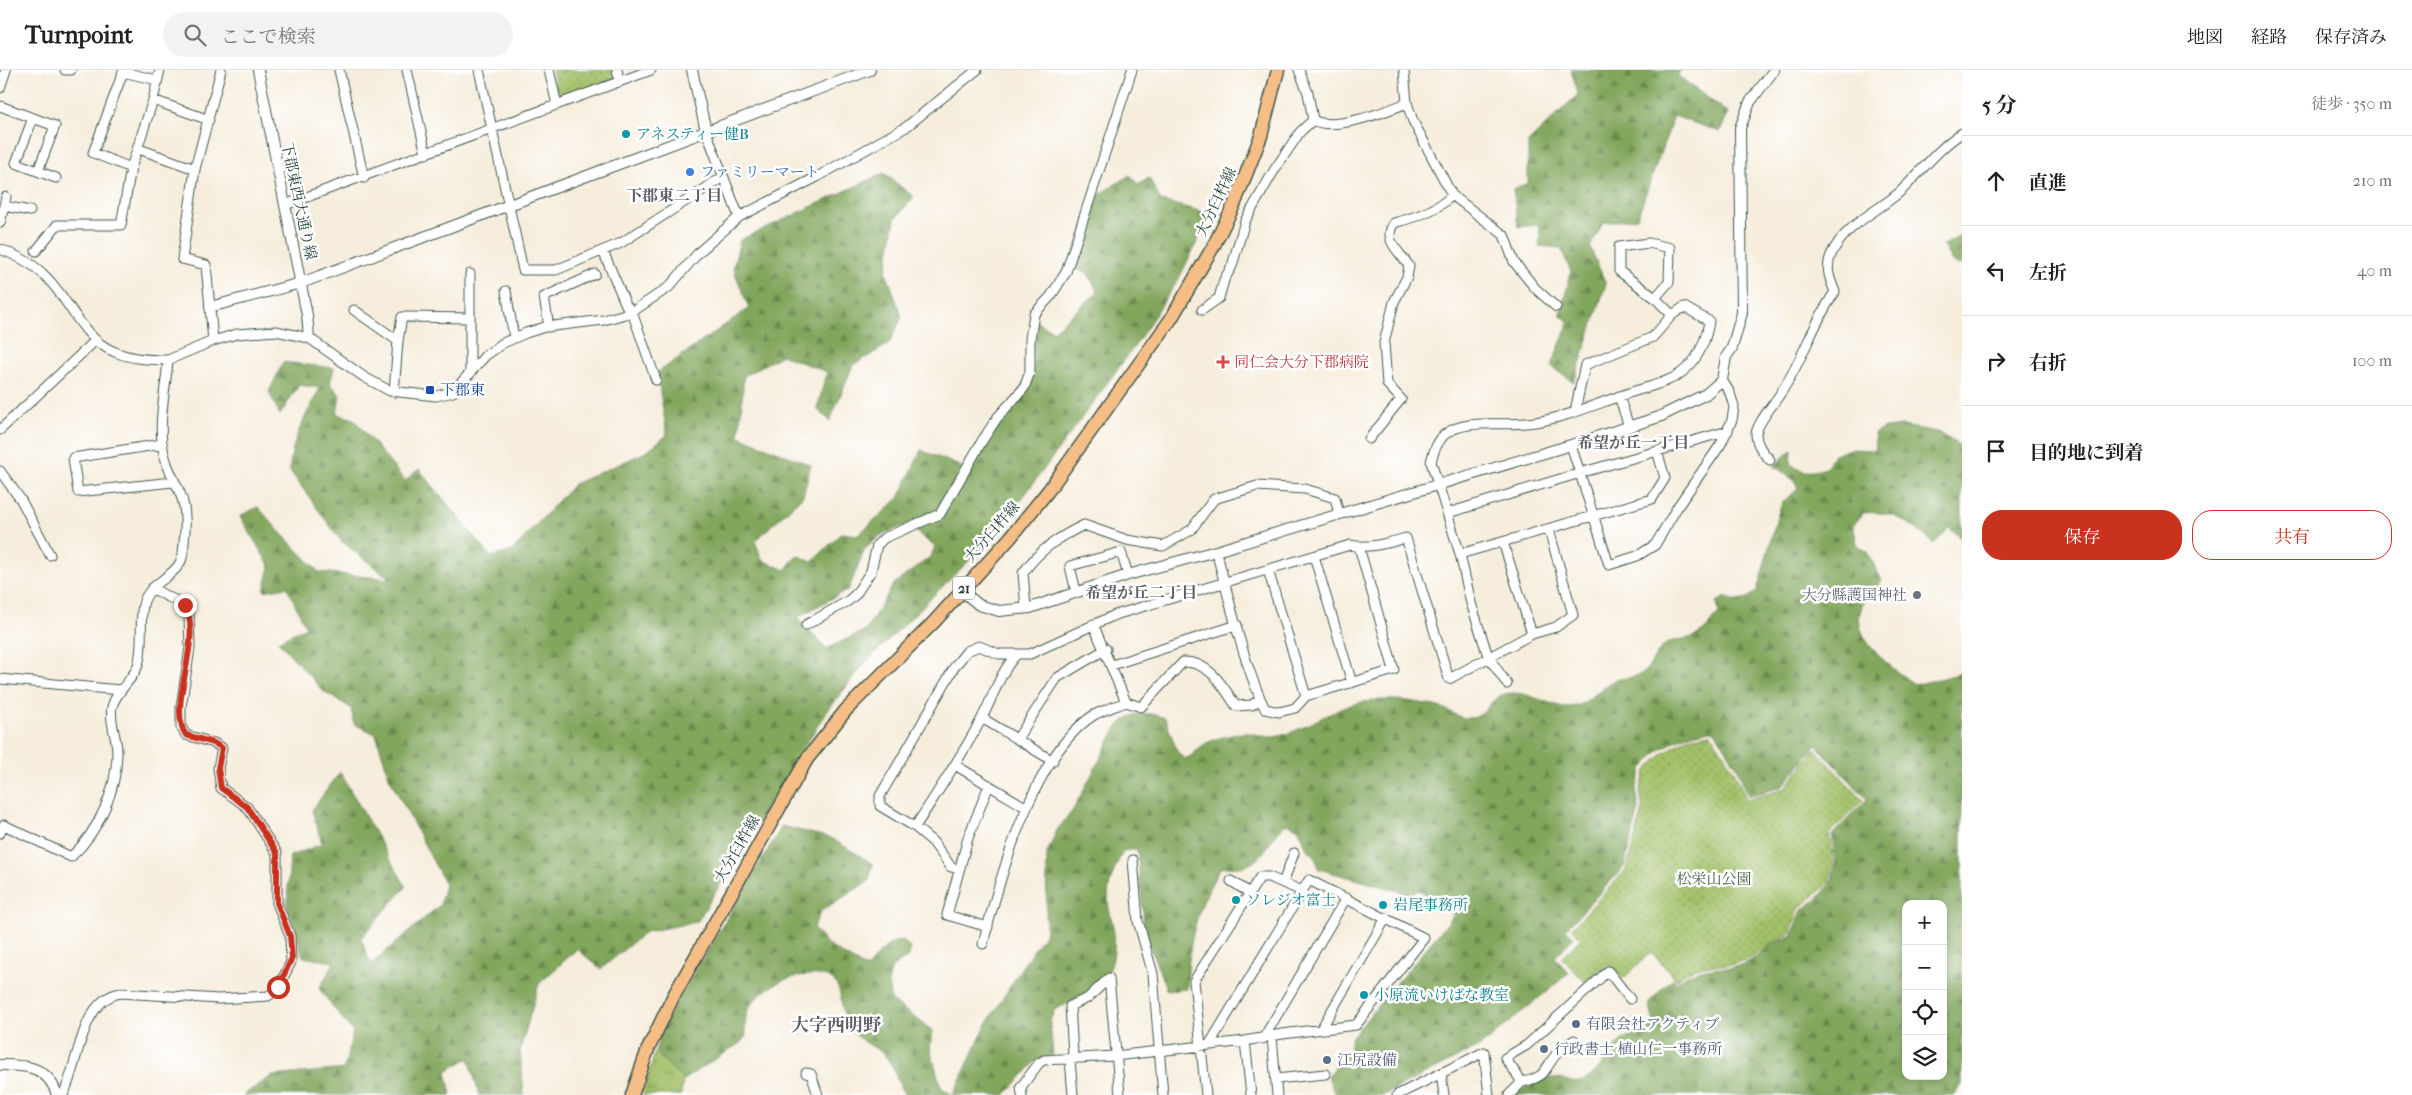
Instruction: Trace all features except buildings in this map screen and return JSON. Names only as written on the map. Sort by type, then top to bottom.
[{"type":"main road","name":"大分臼杵線","points":[[632,1095],[648,1049],[673,997],[807,759],[846,710],[1010,538],[1048,491],[1147,354],[1184,298],[1213,247],[1250,168],[1270,108],[1278,70]]},
{"type":"street","points":[[0,88],[6,70]]},
{"type":"street","points":[[65,70],[70,70]]},
{"type":"street","points":[[36,251],[57,225],[121,225],[131,168],[139,149],[160,70]]},
{"type":"street","points":[[213,341],[206,265],[182,259],[195,169],[221,70]]},
{"type":"street","name":"下郡東西大通り線","points":[[258,70],[301,282],[309,338]]},
{"type":"street","points":[[339,70],[364,178]]},
{"type":"street","points":[[407,70],[426,154]]},
{"type":"street","points":[[479,70],[523,270],[556,270],[621,243],[723,176]]},
{"type":"street","points":[[549,70],[557,105]]},
{"type":"street","points":[[617,70],[620,82]]},
{"type":"street","points":[[285,205],[364,178],[651,70]]},
{"type":"street","points":[[692,70],[706,131],[738,217]]},
{"type":"street","points":[[210,307],[301,282],[870,70]]},
{"type":"street","points":[[0,249],[17,256],[43,274],[96,340],[113,352],[134,358],[168,360],[213,341],[237,334],[260,332],[296,334],[309,338],[364,377],[394,392],[436,396],[453,392],[485,356],[514,338],[549,327],[604,320],[632,312],[669,287],[699,252],[738,217],[817,177],[906,127],[977,70]]},
{"type":"street","points":[[806,625],[856,594],[871,571],[878,545],[884,538],[940,514],[997,418],[1024,388],[1030,372],[1030,339],[1034,314],[1051,296],[1066,272],[1132,70]]},
{"type":"street","points":[[1298,70],[1308,93],[1313,120]]},
{"type":"street","points":[[1404,70],[1406,103],[1429,155],[1452,194],[1504,235],[1514,262],[1535,288],[1556,307]]},
{"type":"street","points":[[962,590],[980,605],[999,611],[1026,608],[1128,575],[1216,551],[1571,445],[1659,417],[1706,394],[1722,380],[1726,357],[1732,348],[1742,313],[1740,128],[1750,102],[1774,70]]},
{"type":"street","points":[[131,168],[93,153],[123,72],[157,80]]},
{"type":"street","points":[[153,100],[209,120]]},
{"type":"street","points":[[1313,120],[1321,124],[1352,120],[1378,114],[1406,103]]},
{"type":"street","points":[[0,106],[55,126],[38,171]]},
{"type":"street","points":[[33,118],[16,163],[56,178]]},
{"type":"street","points":[[1202,310],[1219,298],[1224,280],[1232,266],[1245,221],[1300,132],[1313,120]]},
{"type":"street","points":[[1770,460],[1758,445],[1756,434],[1758,426],[1785,388],[1824,307],[1835,292],[1828,274],[1832,254],[1850,232],[1875,209],[1900,192],[1943,145],[1962,133]]},
{"type":"street","points":[[139,149],[195,169]]},
{"type":"street","points":[[1370,438],[1402,399],[1387,384],[1384,343],[1394,302],[1407,277],[1409,266],[1390,241],[1389,230],[1394,223],[1407,220],[1447,202],[1452,194]]},
{"type":"street","points":[[0,223],[5,201],[30,212]]},
{"type":"street","points":[[1655,298],[1669,282],[1670,248],[1650,243],[1619,247],[1619,271],[1655,298],[1672,315]]},
{"type":"street","points":[[602,251],[626,305],[632,312],[656,380]]},
{"type":"street","points":[[470,274],[470,374]]},
{"type":"street","points":[[549,327],[544,297],[595,274]]},
{"type":"street","points":[[506,291],[514,338]]},
{"type":"street","points":[[1507,684],[1488,656],[1471,603],[1448,513],[1436,484],[1431,462],[1434,450],[1444,435],[1459,428],[1473,425],[1540,421],[1575,411],[1681,373],[1697,358],[1707,336],[1709,321],[1684,307],[1672,315],[1653,336],[1585,365],[1575,411]]},
{"type":"street","points":[[354,310],[398,341]]},
{"type":"street","points":[[394,392],[398,341],[404,317],[470,318]]},
{"type":"street","points":[[0,430],[96,340]]},
{"type":"street","points":[[0,833],[4,825],[72,857],[100,820],[109,793],[117,751],[112,720],[112,706],[120,690],[137,668],[140,657],[139,631],[143,603],[152,588],[180,566],[183,556],[185,515],[180,494],[173,482],[162,444],[161,429],[168,360]]},
{"type":"street","points":[[1571,445],[1608,565],[1637,556],[1655,545],[1678,506],[1728,431],[1734,407],[1730,393],[1722,380]]},
{"type":"street","points":[[1619,396],[1629,426]]},
{"type":"street","points":[[1448,513],[1728,431]]},
{"type":"street","points":[[162,444],[73,458],[78,492],[173,482]]},
{"type":"street","points":[[1460,554],[1652,499],[1664,478],[1657,451]]},
{"type":"street","points":[[0,471],[21,500],[50,555]]},
{"type":"street","points":[[1026,608],[1022,572],[1042,549],[1084,525],[1127,540],[1163,546],[1191,530],[1214,499],[1257,486],[1305,489],[1335,498],[1339,514]]},
{"type":"street","points":[[959,869],[951,867],[933,842],[915,827],[880,806],[880,796],[955,666],[967,651],[979,646],[999,654],[1030,654],[1115,614],[1225,584],[1350,545],[1358,547],[1389,543],[1406,538],[1449,679],[1488,656],[1532,634],[1556,627],[1572,615],[1549,530]]},
{"type":"street","points":[[1503,542],[1532,634]]},
{"type":"street","points":[[1216,551],[1260,699],[1265,709],[1279,712],[1295,708],[1306,696],[1394,670],[1358,547]]},
{"type":"street","points":[[1076,592],[1070,566],[1120,552],[1128,575]]},
{"type":"street","points":[[1314,556],[1352,683]]},
{"type":"street","points":[[1268,570],[1306,696]]},
{"type":"street","points":[[63,1095],[84,1030],[97,1007],[108,997],[121,993],[219,999],[268,996],[277,990],[292,958],[290,936],[277,903],[277,853],[247,807],[221,788],[218,768],[222,748],[214,743],[186,735],[182,729],[182,700],[190,648],[188,611],[182,603],[168,598],[152,588]]},
{"type":"street","points":[[1093,624],[1106,649],[1126,702]]},
{"type":"street","points":[[1112,665],[1237,625]]},
{"type":"street","points":[[1017,739],[1057,678],[1106,649]]},
{"type":"street","points":[[915,827],[955,765],[982,718],[1008,663],[1017,654]]},
{"type":"street","points":[[983,944],[1012,844],[1026,808],[1053,761],[1072,734],[1095,715],[1126,702],[1141,707],[1182,662],[1194,662],[1214,674],[1236,706],[1252,705],[1260,699]]},
{"type":"street","points":[[0,679],[120,690]]},
{"type":"street","points":[[982,718],[1053,761]]},
{"type":"street","points":[[955,765],[1026,808]]},
{"type":"street","points":[[988,927],[947,914],[979,806],[989,785]]},
{"type":"street","points":[[1283,883],[1294,853]]},
{"type":"street","points":[[1133,860],[1138,921],[1152,974],[1163,1095]]},
{"type":"street","points":[[1206,1095],[1205,1046],[1194,981],[1260,877],[1269,877],[1302,891]]},
{"type":"street","points":[[1022,1095],[1021,1086],[1039,1062],[1044,1060],[1070,1060],[1205,1046],[1356,1025],[1424,938],[1309,880],[1205,1046]]},
{"type":"street","points":[[1231,881],[1250,893]]},
{"type":"street","points":[[1278,1095],[1267,1038],[1346,898]]},
{"type":"street","points":[[1321,1029],[1386,918]]},
{"type":"street","points":[[1522,1082],[1505,1058],[1527,1045],[1608,971],[1630,999]]},
{"type":"street","points":[[1073,1095],[1070,1060],[1073,1054],[1070,1006],[1088,998],[1109,978],[1120,1095]]},
{"type":"street","points":[[1509,1095],[1522,1082],[1539,1077],[1548,1069],[1557,1053],[1574,1040]]},
{"type":"street","points":[[1245,1041],[1251,1095]]},
{"type":"street","points":[[1398,1095],[1484,1052],[1489,1095]]},
{"type":"street","points":[[0,1065],[24,1065],[38,1069],[48,1078],[57,1095]]},
{"type":"street","points":[[806,1073],[811,1074],[818,1095]]},
{"type":"street","points":[[1276,1079],[1325,1074]]},
{"type":"street","points":[[1441,1074],[1444,1095]]},
{"type":"green space","points":[[552,70],[614,70],[614,80],[563,99],[558,98]]},
{"type":"green space","points":[[1571,70],[1680,70],[1678,76],[1728,113],[1720,132],[1674,116],[1637,218],[1603,223],[1590,247],[1606,284],[1574,382],[1551,366],[1569,322],[1560,314],[1571,272],[1561,248],[1539,246],[1540,225],[1518,227],[1513,189],[1528,183],[1528,142],[1578,94]]},
{"type":"green space","points":[[884,173],[914,197],[895,219],[886,272],[902,317],[889,344],[853,365],[830,421],[817,409],[827,372],[782,355],[744,376],[739,436],[811,465],[803,496],[755,541],[762,560],[785,570],[797,555],[812,562],[841,533],[858,535],[899,498],[921,450],[962,467],[937,512],[881,535],[864,550],[849,589],[798,617],[826,649],[866,630],[893,585],[931,556],[935,547],[914,530],[943,515],[983,442],[1033,371],[1035,321],[1053,331],[1098,292],[1087,272],[1070,267],[1092,199],[1130,175],[1138,185],[1149,178],[1161,201],[1211,214],[1178,280],[1134,347],[996,534],[864,664],[823,717],[697,922],[645,932],[601,969],[577,949],[539,984],[520,1050],[524,1095],[479,1095],[469,1058],[446,1071],[451,1095],[243,1095],[272,1076],[344,1069],[353,1032],[319,989],[334,962],[303,957],[287,904],[290,856],[322,844],[312,810],[340,772],[406,887],[361,938],[371,964],[440,905],[445,884],[389,777],[376,734],[354,724],[351,708],[323,691],[278,641],[306,627],[287,587],[264,591],[270,567],[240,516],[258,507],[319,572],[390,579],[341,541],[290,471],[296,438],[320,388],[299,385],[280,415],[269,392],[283,362],[334,368],[330,383],[340,395],[337,414],[354,419],[405,481],[419,469],[491,557],[512,551],[574,484],[644,453],[667,435],[657,373],[749,308],[733,268],[740,240]]},
{"type":"green space","points":[[1962,235],[1962,265],[1953,263],[1943,246]]},
{"type":"green space","points":[[1903,426],[1938,432],[1962,447],[1962,539],[1949,528],[1934,544],[1918,530],[1902,520],[1884,514],[1863,513],[1853,526],[1858,546],[1867,552],[1882,580],[1867,598],[1861,609],[1859,621],[1868,643],[1886,663],[1915,685],[1962,673],[1962,1085],[1953,1095],[1515,1095],[1541,1080],[1560,1078],[1570,1082],[1579,1082],[1592,1075],[1613,1049],[1624,1039],[1646,1030],[1654,1024],[1649,1002],[1673,978],[1676,983],[1696,971],[1729,968],[1746,963],[1772,944],[1792,936],[1802,910],[1815,901],[1831,884],[1836,860],[1832,835],[1867,799],[1816,745],[1782,787],[1748,796],[1737,767],[1715,731],[1710,730],[1684,736],[1658,751],[1642,769],[1636,790],[1639,809],[1624,867],[1566,929],[1574,937],[1555,957],[1569,973],[1482,1045],[1384,1095],[1335,1095],[1328,1076],[1349,1051],[1351,1038],[1454,915],[1419,890],[1409,894],[1319,869],[1314,855],[1307,849],[1299,829],[1287,823],[1263,853],[1252,863],[1242,867],[1220,868],[1211,884],[1195,926],[1189,955],[1187,989],[1167,991],[1145,934],[1137,849],[1123,851],[1108,892],[1114,936],[1114,952],[1111,965],[1107,976],[1100,984],[1081,997],[1055,1009],[1050,1021],[1053,1055],[1036,1061],[1005,1095],[953,1095],[985,1027],[1046,932],[1047,853],[1057,830],[1073,810],[1121,723],[1132,716],[1144,713],[1165,718],[1177,751],[1184,759],[1210,741],[1246,733],[1269,737],[1279,736],[1290,733],[1341,708],[1363,702],[1394,700],[1425,704],[1445,709],[1463,718],[1479,715],[1494,700],[1505,694],[1513,693],[1559,706],[1567,707],[1580,704],[1613,681],[1641,674],[1648,668],[1666,644],[1702,632],[1719,612],[1717,602],[1725,597],[1742,600],[1750,597],[1757,591],[1782,503],[1798,489],[1795,481],[1774,466],[1792,449],[1791,464],[1804,471],[1816,470],[1826,468],[1834,454],[1850,449],[1876,450],[1874,433],[1885,428]]},
{"type":"green space","name":"松栄山公園","points":[[1711,734],[1733,769],[1747,800],[1784,789],[1815,749],[1863,800],[1829,834],[1834,860],[1829,883],[1799,909],[1790,934],[1778,939],[1743,961],[1694,969],[1677,980],[1651,952],[1623,979],[1608,964],[1587,984],[1562,958],[1581,938],[1572,928],[1626,870],[1643,810],[1640,791],[1646,771],[1661,755],[1687,738]]},
{"type":"green space","points":[[782,826],[831,838],[873,864],[869,881],[821,911],[813,928],[829,946],[867,969],[878,954],[892,943],[903,940],[910,948],[908,957],[892,967],[888,983],[891,1000],[933,1031],[930,1048],[941,1087],[952,1095],[905,1095],[892,1065],[885,1056],[851,1030],[846,1021],[837,985],[831,979],[822,976],[808,975],[787,979],[778,982],[762,993],[749,1008],[745,1027],[746,1036],[740,1043],[683,1080],[655,1052],[660,1033],[675,1005]]},
{"type":"green space","points":[[655,1052],[683,1080],[681,1095],[643,1095]]},
{"type":"place","name":"アネスティー健B","points":[[626,134]]},
{"type":"place","name":"ファミリーマート","points":[[690,172]]},
{"type":"place","name":"同仁会大分下郡病院","points":[[1223,362]]},
{"type":"place","name":"下郡東","points":[[430,390]]},
{"type":"place","name":"大分縣護国神社","points":[[1917,595]]},
{"type":"place","name":"ソレジオ富士","points":[[1236,900]]},
{"type":"place","name":"岩尾事務所","points":[[1383,905]]},
{"type":"place","name":"小原流いけばな教室","points":[[1364,995]]},
{"type":"place","name":"有限会社アクティブ","points":[[1576,1024]]},
{"type":"place","name":"行政書士 植山仁一事務所","points":[[1544,1049]]},
{"type":"place","name":"江尻設備","points":[[1327,1060]]},
{"type":"district","name":"下郡東二丁目","points":[[674,195]]},
{"type":"district","name":"希望が丘一丁目","points":[[1633,442]]},
{"type":"district","name":"希望が丘二丁目","points":[[1141,592]]},
{"type":"district","name":"大字西明野","points":[[836,1025]]},
{"type":"route","points":[[185,605],[190,620],[190,648],[182,693],[182,729],[188,736],[214,743],[222,748],[223,752],[218,768],[221,788],[240,800],[247,807],[277,853],[277,903],[290,936],[292,950],[291,962],[278,987]]}]
